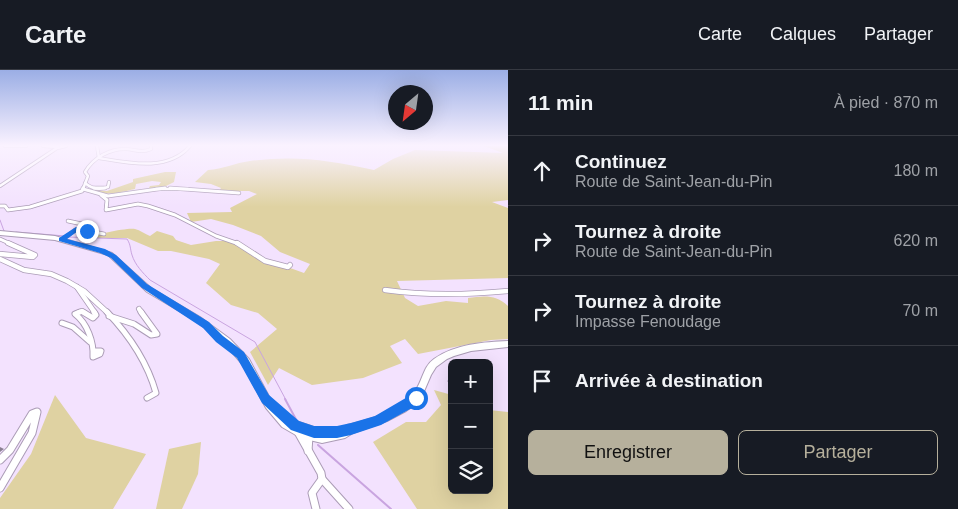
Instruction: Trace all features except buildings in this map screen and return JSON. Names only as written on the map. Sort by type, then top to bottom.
[{"type":"main road","points":[[0,234],[65,237],[114,257],[144,286],[206,325],[219,339],[240,355],[266,399],[282,420],[297,431],[308,436],[322,438],[345,433],[351,429]]},
{"type":"main road","points":[[266,399],[287,420],[304,429],[326,433],[351,429],[377,421],[416,398],[435,362],[444,357],[458,352],[508,344]]},
{"type":"street","points":[[0,186],[30,166]]},
{"type":"street","points":[[83,189],[88,176],[85,172],[87,166]]},
{"type":"street","points":[[85,183],[91,188],[104,189],[108,187],[109,182]]},
{"type":"street","points":[[0,206],[4,206],[8,210],[30,207],[60,199],[83,189],[101,195],[112,196],[167,188],[239,193]]},
{"type":"street","points":[[101,195],[107,200],[106,210],[143,204],[176,215],[209,234],[236,242],[265,261],[290,266]]},
{"type":"street","points":[[181,213],[185,220]]},
{"type":"street","points":[[68,221],[82,224],[84,230]]},
{"type":"street","points":[[65,237],[76,229],[97,231],[104,234]]},
{"type":"street","points":[[226,238],[241,239]]},
{"type":"street","points":[[0,240],[35,255],[33,257],[0,254]]},
{"type":"street","points":[[0,259],[31,272],[51,274],[88,294],[124,331],[154,379],[156,392],[147,398]]},
{"type":"street","points":[[77,287],[76,289],[96,315],[93,318],[82,311],[75,314],[84,320],[94,351]]},
{"type":"street","points":[[385,290],[417,294],[461,295],[508,291]]},
{"type":"street","points":[[109,316],[134,324],[151,335],[157,334],[139,309]]},
{"type":"street","points":[[62,323],[73,327],[91,342]]},
{"type":"street","points":[[0,460],[10,450],[32,414],[38,412],[32,432],[0,488]]},
{"type":"street","points":[[297,431],[302,445],[321,472],[322,479],[349,509]]},
{"type":"street","points":[[308,436],[308,451]]},
{"type":"street","points":[[316,509],[312,493],[322,479]]},
{"type":"shaded area","points":[[226,166],[355,166],[374,170],[380,166],[508,166],[508,200],[492,202],[508,208],[508,278],[397,281],[405,298],[418,306],[446,301],[468,303],[468,298],[479,297],[499,299],[508,306],[508,339],[491,340],[418,354],[405,339],[390,346],[402,363],[363,378],[312,385],[279,368],[268,385],[250,352],[277,329],[258,313],[231,305],[206,283],[220,264],[209,259],[171,251],[158,251],[127,238],[86,238],[110,232],[135,229],[150,236],[157,231],[191,245],[231,241],[254,255],[304,273],[310,264],[280,252],[261,236],[211,219],[191,222],[187,213],[232,212],[230,208],[257,194],[249,191],[219,191],[221,188],[211,184],[195,182],[208,170]]},
{"type":"shaded area","points":[[165,172],[176,172],[174,182],[162,188],[149,188],[150,186],[159,185],[161,182],[152,181],[136,184],[135,189],[117,193],[101,193],[89,190],[107,191],[133,182],[133,179]]},
{"type":"shaded area","points":[[434,390],[448,394],[448,494],[493,494],[493,410],[508,412],[508,509],[417,509],[373,442],[406,422],[426,422],[441,405]]},
{"type":"shaded area","points":[[55,395],[86,438],[146,454],[113,509],[0,509],[0,498],[31,454]]},
{"type":"shaded area","points":[[201,442],[198,474],[182,509],[156,509],[169,449]]},
{"type":"waterway","points":[[0,220],[4,231],[7,232]]},
{"type":"waterway","points":[[16,232],[65,236]]},
{"type":"waterway","points":[[68,237],[127,239],[135,262],[150,280],[255,342],[286,400]]},
{"type":"waterway","points":[[285,399],[298,423]]},
{"type":"waterway","points":[[318,445],[391,509]]},
{"type":"route","points":[[87,231],[76,229],[62,240],[102,251],[114,257],[144,286],[206,325],[219,339],[240,355],[246,362],[266,399],[295,426],[314,432],[326,433],[351,429],[386,417],[416,398]]}]
